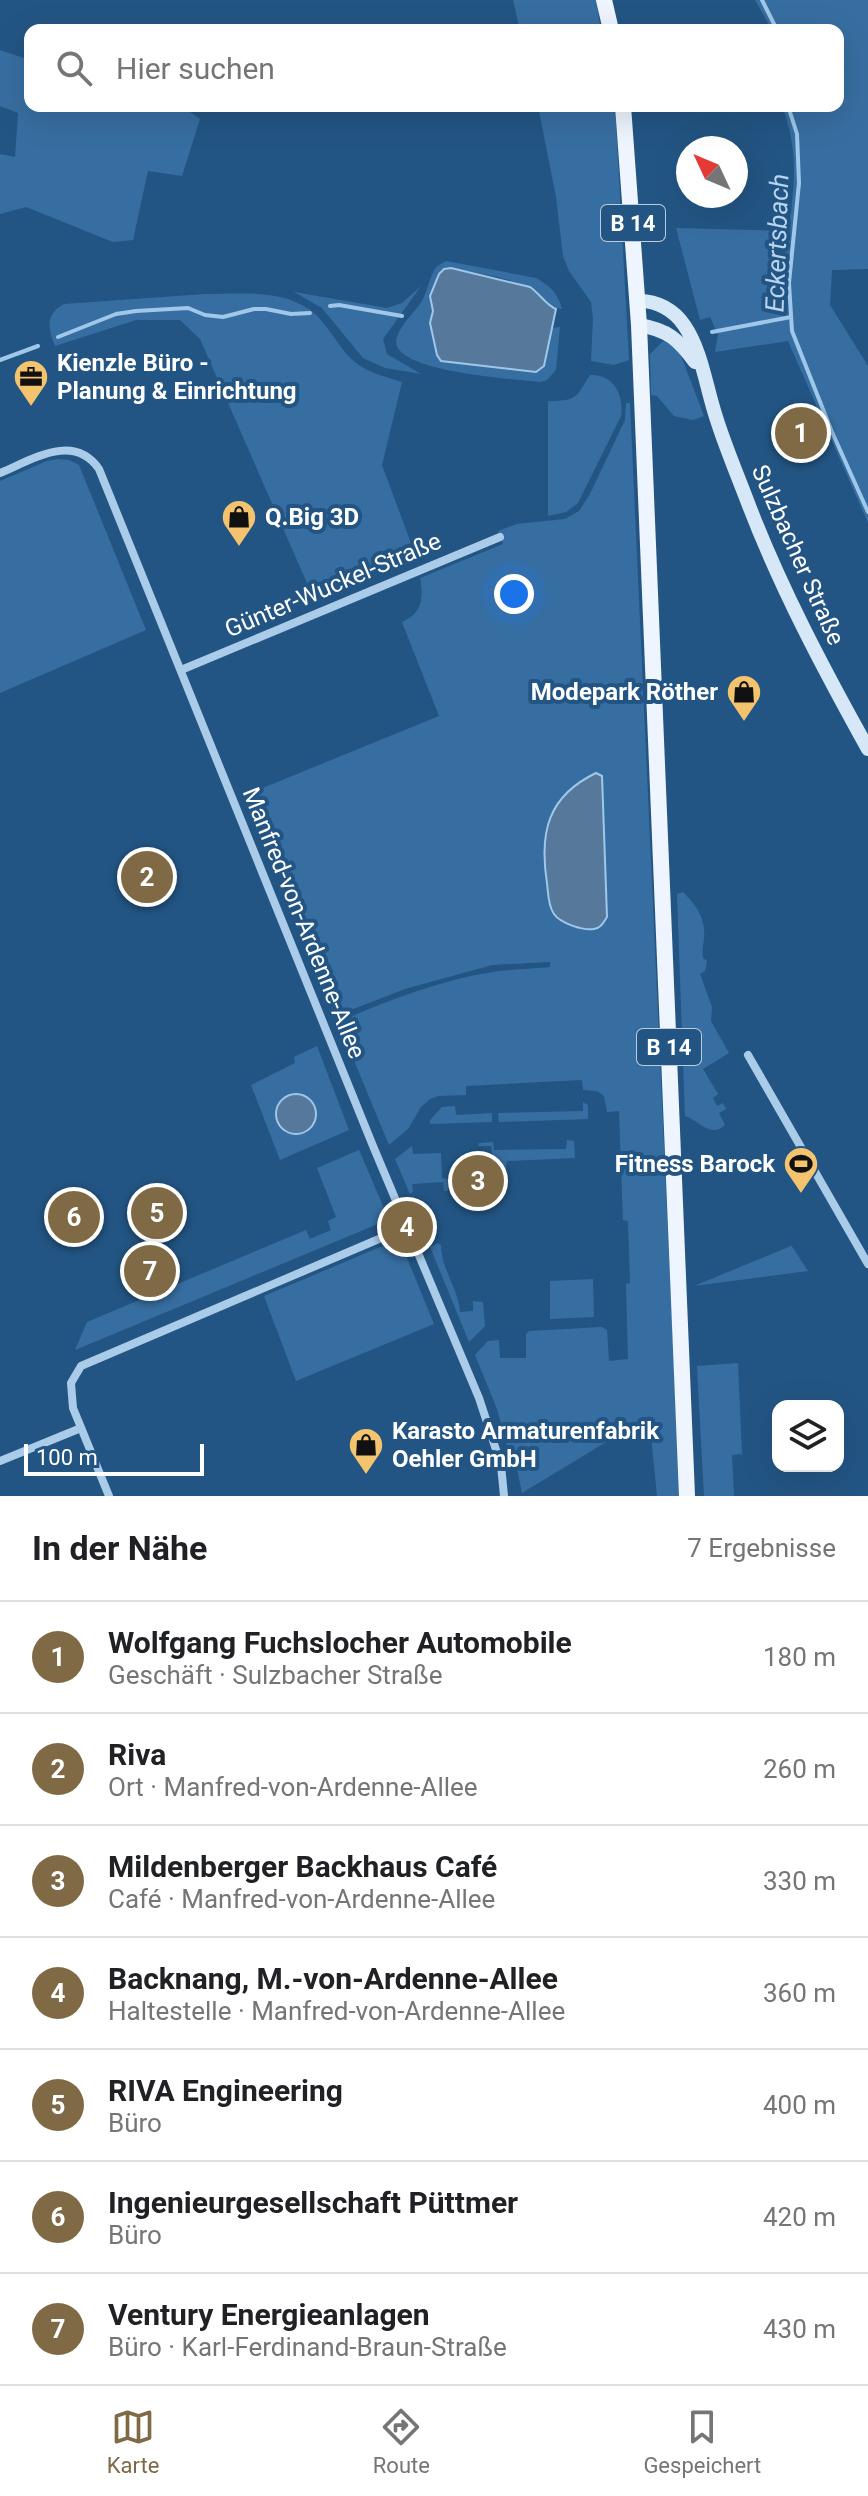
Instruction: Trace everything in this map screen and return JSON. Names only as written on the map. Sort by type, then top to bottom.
[{"type":"main road","points":[[604,0],[610,24]]},
{"type":"main road","name":"B 14","points":[[623,112],[638,301],[687,1496]]},
{"type":"street","name":"Sulzbacher Straße","points":[[638,301],[655,303],[680,319],[690,336],[716,418],[751,510],[808,634],[868,749]]},
{"type":"street","points":[[639,325],[657,328],[674,337],[703,372]]},
{"type":"street","name":"Manfred-von-Ardenne-Allee","points":[[0,473],[59,449],[77,452],[95,464],[483,1409],[501,1465],[504,1496]]},
{"type":"street","name":"Günter-Wuckel-Straße","points":[[181,670],[500,537]]},
{"type":"street","points":[[748,1055],[868,1264]]},
{"type":"street","points":[[109,1496],[73,1408],[70,1389],[73,1376],[85,1362],[407,1227]]},
{"type":"street","points":[[0,1461],[81,1428]]},
{"type":"shaded area","points":[[513,0],[596,0],[600,24],[519,24]]},
{"type":"shaded area","points":[[755,0],[868,0],[868,269],[832,270],[830,305],[868,366],[868,523],[788,341],[715,352],[718,335],[710,317],[700,320],[676,228],[788,231],[794,168],[784,112],[844,112],[844,24],[769,24]]},
{"type":"shaded area","points":[[0,50],[24,58],[24,112],[190,112],[200,119],[182,176],[148,171],[133,240],[113,242],[26,207],[0,214],[0,154],[15,157],[18,113],[0,106]]},
{"type":"shaded area","points":[[539,112],[615,112],[629,360],[614,365],[591,361],[591,302],[569,271],[563,256],[556,197]]},
{"type":"shaded area","points":[[446,261],[536,278],[553,290],[562,309],[551,307],[530,289],[518,284],[451,268],[430,323],[436,355],[546,360],[551,328],[560,327],[556,370],[547,380],[540,382],[455,372],[411,358],[399,349],[399,332],[422,301],[436,267]]},
{"type":"shaded area","points":[[451,268],[530,287],[556,309],[544,366],[536,372],[441,361],[430,323],[433,311],[430,296],[439,274]]},
{"type":"shaded area","points":[[421,286],[383,339],[387,354],[421,374],[385,368],[363,358],[322,308],[294,292],[387,308],[402,303]]},
{"type":"shaded area","points":[[205,294],[270,295],[296,302],[321,320],[356,363],[402,382],[382,465],[415,554],[314,599],[200,339],[180,320],[136,320],[55,346],[51,334],[51,317],[64,304]]},
{"type":"shaded area","points":[[666,341],[678,348],[704,416],[693,420],[674,416],[657,396],[651,395],[650,354]]},
{"type":"shaded area","points":[[590,375],[605,378],[615,387],[621,400],[621,416],[578,503],[566,512],[548,516],[548,401],[571,399]]},
{"type":"shaded area","points":[[626,403],[630,403],[680,1496],[657,1496],[649,1416],[522,1493],[516,1464],[512,1465],[497,1409],[475,1355],[488,1341],[499,1340],[500,1358],[526,1358],[526,1334],[529,1331],[602,1327],[607,1330],[609,1361],[628,1359],[628,1221],[623,1220],[619,1111],[607,1112],[604,1096],[597,1091],[583,1090],[582,1080],[466,1086],[466,1095],[430,1099],[421,1107],[408,1129],[389,1145],[338,1022],[434,986],[493,972],[550,967],[550,962],[492,965],[405,989],[335,1016],[328,999],[330,995],[248,794],[439,716],[402,622],[418,610],[422,592],[420,578],[503,544],[498,531],[517,524],[565,519],[579,511],[625,420]]},
{"type":"shaded area","points":[[58,459],[79,465],[146,630],[0,693],[0,481]]},
{"type":"shaded area","points":[[596,773],[602,776],[607,917],[598,928],[589,929],[566,923],[552,911],[545,848],[546,832],[557,804],[580,782]]},
{"type":"shaded area","points":[[683,892],[702,918],[703,958],[707,961],[705,971],[700,974],[712,1007],[711,1021],[729,1053],[703,1069],[718,1094],[713,1098],[717,1106],[723,1103],[726,1109],[719,1113],[725,1125],[714,1130],[685,1116],[677,894]]},
{"type":"shaded area","points":[[317,1046],[349,1130],[280,1160],[251,1085],[295,1063],[294,1057]]},
{"type":"shaded area","points":[[296,1094],[310,1100],[316,1114],[310,1128],[296,1134],[282,1128],[276,1114],[282,1100]]},
{"type":"shaded area","points":[[583,1102],[588,1105],[588,1119],[499,1122],[498,1113],[583,1111]]},
{"type":"shaded area","points":[[455,1106],[456,1115],[492,1113],[492,1122],[430,1124],[442,1107]]},
{"type":"shaded area","points":[[567,1140],[574,1141],[575,1158],[507,1161],[506,1170],[494,1170],[491,1146],[478,1146],[479,1143],[493,1142],[494,1150],[566,1149]]},
{"type":"shaded area","points":[[412,1146],[413,1154],[441,1153],[442,1178],[448,1179],[448,1191],[444,1191],[443,1182],[412,1184],[413,1192],[410,1194],[395,1159]]},
{"type":"shaded area","points":[[359,1150],[386,1213],[378,1224],[75,1350],[87,1322],[306,1230],[310,1239],[331,1230],[328,1221],[336,1217],[317,1168]]},
{"type":"shaded area","points":[[438,1243],[460,1312],[473,1311],[473,1301],[483,1302],[485,1326],[469,1342],[430,1247]]},
{"type":"shaded area","points":[[385,1245],[403,1252],[407,1258],[434,1324],[296,1381],[264,1296]]},
{"type":"shaded area","points":[[791,1246],[808,1271],[694,1286]]},
{"type":"shaded area","points":[[593,1279],[594,1317],[550,1319],[550,1281]]},
{"type":"shaded area","points":[[738,1363],[742,1454],[732,1455],[734,1496],[704,1496],[697,1366]]},
{"type":"waterway","name":"Eckertsbach","points":[[762,0],[774,24]]},
{"type":"waterway","name":"Eckertsbach","points":[[790,112],[797,134],[799,183],[789,283],[792,331],[868,512]]},
{"type":"waterway","points":[[330,306],[402,316]]},
{"type":"waterway","points":[[58,337],[116,314],[136,311],[188,308],[205,315],[223,317],[254,309],[310,313]]},
{"type":"waterway","points":[[712,332],[791,317]]},
{"type":"waterway","points":[[0,360],[38,346]]},
{"type":"place","name":"Kienzle Büro - Planung & Einrichtung","points":[[31,408]]},
{"type":"place","name":"Wolfgang Fuchslocher Automobile","points":[[801,433]]},
{"type":"place","name":"Q.Big 3D","points":[[239,548]]},
{"type":"place","name":"Modepark Röther","points":[[744,723]]},
{"type":"place","name":"Riva","points":[[147,877]]},
{"type":"place","name":"Mildenberger Backhaus Café","points":[[478,1181]]},
{"type":"place","name":"Fitness Barock","points":[[801,1195]]},
{"type":"place","name":"RIVA Engineering","points":[[157,1213]]},
{"type":"place","name":"Ingenieurgesellschaft Püttmer","points":[[74,1217]]},
{"type":"place","name":"Backnang, M.-von-Ardenne-Allee","points":[[407,1227]]},
{"type":"place","name":"Ventury Energieanlagen","points":[[150,1271]]},
{"type":"place","name":"Karasto Armaturenfabrik Oehler GmbH","points":[[366,1476]]}]
